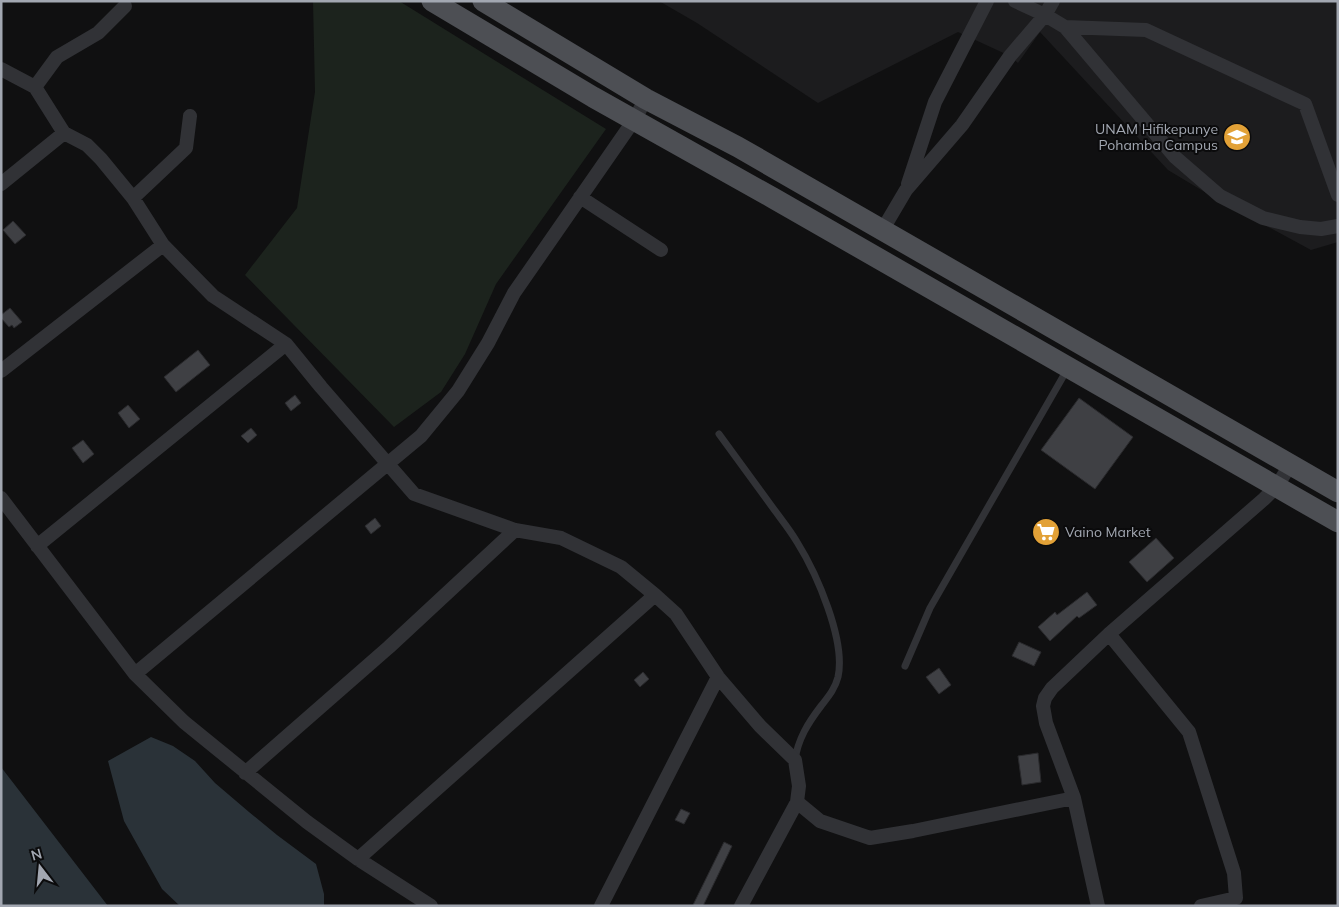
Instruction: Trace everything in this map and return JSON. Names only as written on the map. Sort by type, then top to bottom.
[{"type":"main road","points":[[432,1],[592,97],[1338,522]]},
{"type":"main road","points":[[483,1],[646,99],[738,147],[1338,492]]},
{"type":"main road","points":[[867,253],[882,229]]},
{"type":"street","points":[[906,190],[935,102],[987,1]]},
{"type":"street","points":[[1015,1],[1065,27],[1175,157],[1220,196],[1263,218],[1321,229],[1338,226]]},
{"type":"street","points":[[882,229],[906,190],[962,125],[1010,56],[1045,15],[1053,1]]},
{"type":"street","points":[[35,87],[57,57],[98,32],[125,6]]},
{"type":"street","points":[[1065,27],[1146,30],[1305,104],[1338,195]]},
{"type":"street","points":[[1,69],[35,87],[64,133],[87,145],[101,159],[134,198],[163,245],[214,296],[286,344],[414,494],[514,530],[561,538],[621,567],[676,614],[718,677],[760,726],[795,760],[799,786],[797,802],[741,906]]},
{"type":"street","points":[[135,674],[421,436],[458,391],[488,343],[514,293],[634,120],[646,99]]},
{"type":"street","points":[[134,198],[186,148],[190,116]]},
{"type":"street","points":[[1,184],[64,133]]},
{"type":"street","points":[[580,196],[661,250]]},
{"type":"street","points":[[1,371],[163,245]]},
{"type":"street","points":[[37,546],[286,344]]},
{"type":"street","points":[[1098,906],[1074,798],[1046,724],[1043,706],[1045,698],[1052,688],[1109,634],[1277,486],[1290,465]]},
{"type":"street","points":[[1,498],[135,674],[184,722],[307,822],[358,859],[431,906]]},
{"type":"street","points":[[245,773],[389,647],[514,530]]},
{"type":"street","points":[[358,859],[655,595]]},
{"type":"street","points":[[1109,634],[1189,732],[1234,873],[1236,898],[1201,906]]},
{"type":"street","points":[[601,906],[718,677]]},
{"type":"street","points":[[797,802],[820,821],[870,838],[1074,798]]},
{"type":"lane","points":[[905,666],[930,608],[1069,368]]},
{"type":"lane","points":[[719,434],[797,542],[817,583],[838,642],[840,663],[838,680],[832,693],[808,723],[797,746],[795,760]]},
{"type":"shaded area","points":[[313,1],[399,1],[606,129],[496,284],[465,354],[441,392],[394,427],[245,275],[297,208],[315,92]]},
{"type":"shaded area","name":"UNAM Hifikepunye Pohamba Campus","points":[[659,1],[1338,1],[1338,242],[1311,250],[1213,197],[1168,170],[1040,32],[1018,63],[1010,56],[958,32],[818,103],[697,23]]},
{"type":"shaded area","points":[[151,737],[173,746],[195,761],[215,783],[249,812],[316,864],[324,894],[324,906],[180,906],[162,889],[124,821],[108,761]]},
{"type":"shaded area","points":[[1,767],[108,906],[1,906]]},
{"type":"building","points":[[13,221],[26,235],[15,244],[3,230]]},
{"type":"building","points":[[10,308],[22,322],[14,328],[12,325],[9,327],[1,318],[1,315]]},
{"type":"building","points":[[198,350],[210,365],[176,392],[164,377]]},
{"type":"building","points":[[295,395],[301,403],[291,411],[285,403]]},
{"type":"building","points":[[1079,398],[1133,437],[1095,489],[1041,450]]},
{"type":"building","points":[[128,405],[140,419],[129,428],[118,413]]},
{"type":"building","points":[[251,428],[257,435],[248,443],[241,436]]},
{"type":"building","points":[[83,440],[94,454],[83,463],[72,448]]},
{"type":"building","points":[[375,518],[381,526],[371,534],[365,526]]},
{"type":"building","points":[[1156,538],[1174,558],[1147,582],[1129,562]]},
{"type":"building","points":[[1087,592],[1097,605],[1079,618],[1077,616],[1050,641],[1038,627],[1055,612],[1057,615]]},
{"type":"building","points":[[1019,642],[1041,652],[1034,666],[1012,656]]},
{"type":"building","points":[[939,668],[951,685],[939,694],[926,677]]},
{"type":"building","points":[[643,672],[649,679],[640,687],[634,680]]},
{"type":"building","points":[[1038,753],[1041,782],[1022,785],[1018,756]]},
{"type":"building","points":[[681,809],[690,813],[684,824],[675,820]]},
{"type":"building","points":[[724,842],[732,846],[703,906],[695,906],[693,905]]},
{"type":"place","name":"UNAM Hifikepunye Pohamba Campus","points":[[1237,137]]},
{"type":"place","name":"Vaino Market","points":[[1046,532]]}]
